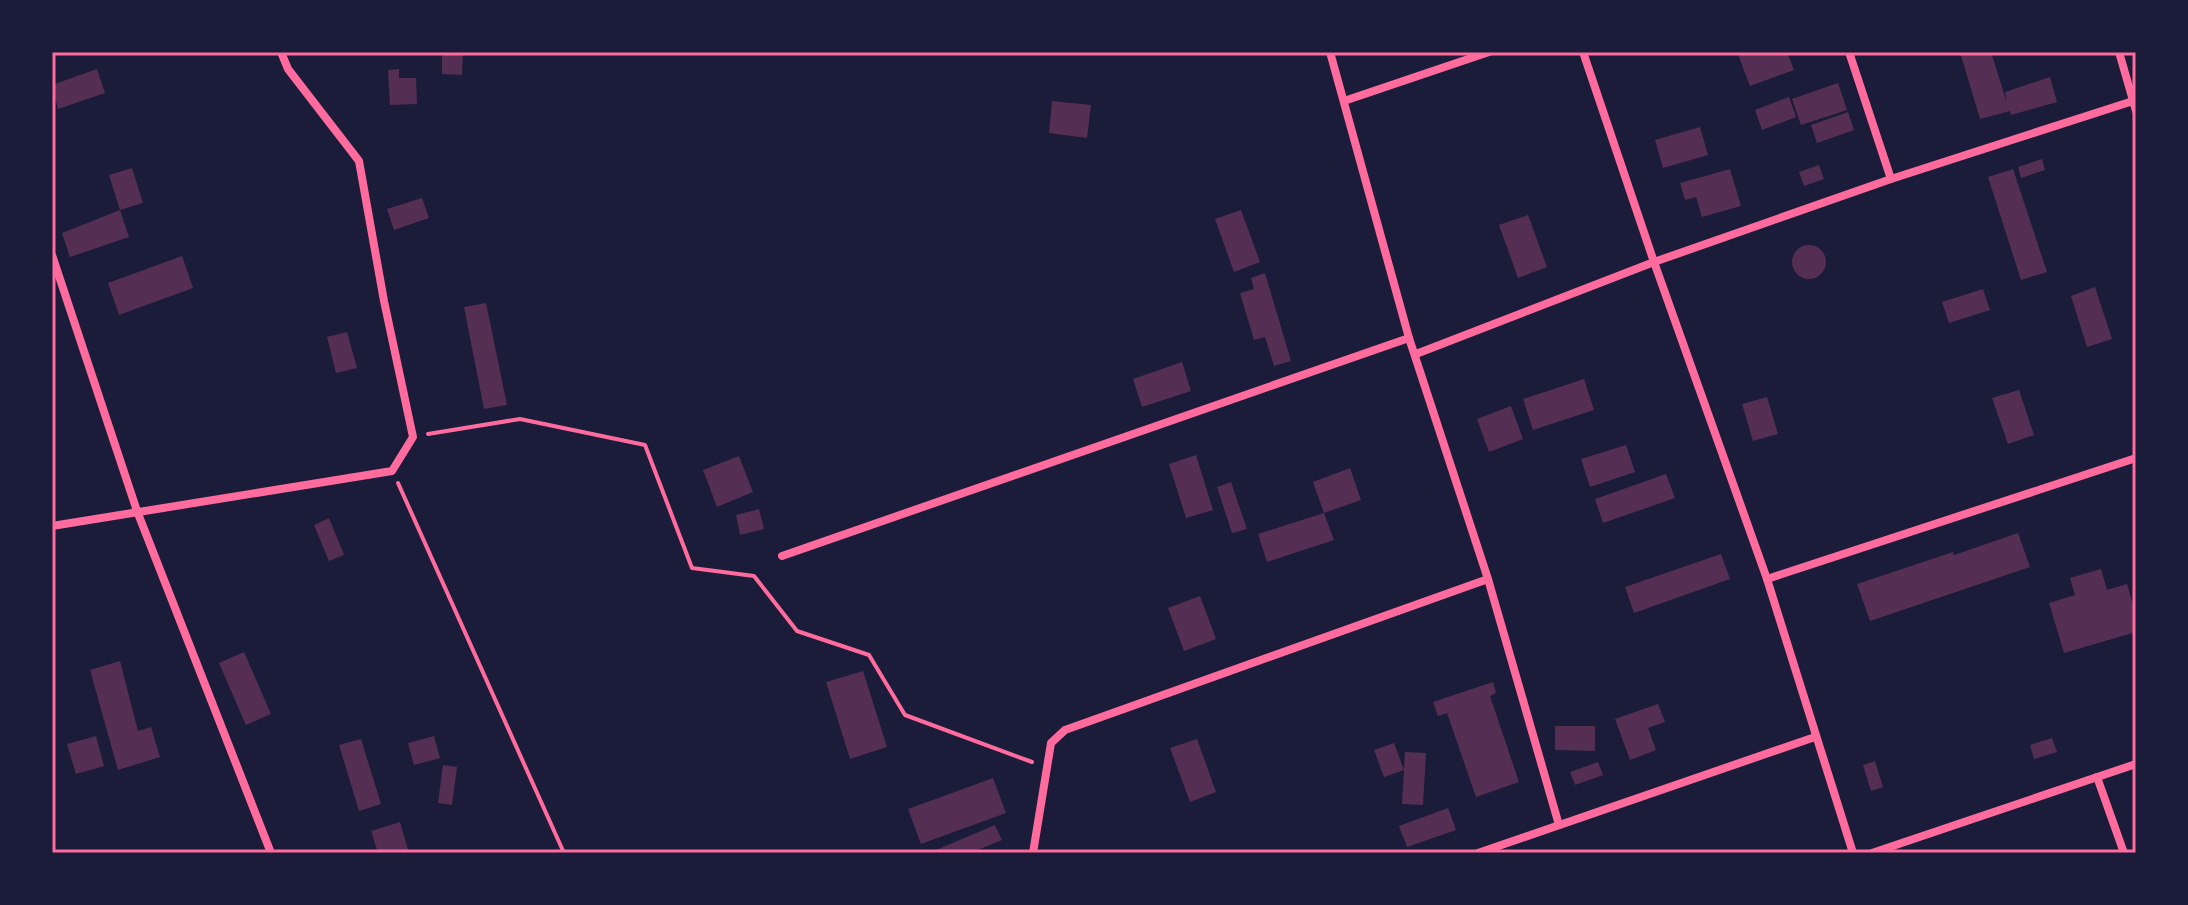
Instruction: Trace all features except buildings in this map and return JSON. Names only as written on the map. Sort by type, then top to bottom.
[{"type":"street","points":[[52,526],[392,471],[413,437],[359,161],[288,69],[281,52]]},
{"type":"street","points":[[1330,52],[1409,338],[1488,579],[1559,825]]},
{"type":"street","points":[[1344,101],[1489,52]]},
{"type":"street","points":[[1583,52],[1767,579],[1853,853]]},
{"type":"street","points":[[1849,52],[1891,179]]},
{"type":"street","points":[[2119,52],[2136,111]]},
{"type":"street","points":[[1416,354],[1654,262],[1891,179],[2133,101]]},
{"type":"street","points":[[52,255],[137,511],[271,853]]},
{"type":"street","points":[[782,556],[1409,338]]},
{"type":"street","points":[[1767,579],[2136,458]]},
{"type":"street","points":[[1033,853],[1051,743],[1065,730],[1488,579]]},
{"type":"street","points":[[1478,853],[1815,737]]},
{"type":"street","points":[[1872,853],[2136,764]]},
{"type":"street","points":[[2097,777],[2124,853]]},
{"type":"path","points":[[413,437],[520,419],[645,445],[692,568],[754,576],[797,631],[869,655],[905,715],[1046,767]]},
{"type":"path","points":[[392,471],[564,853]]}]
